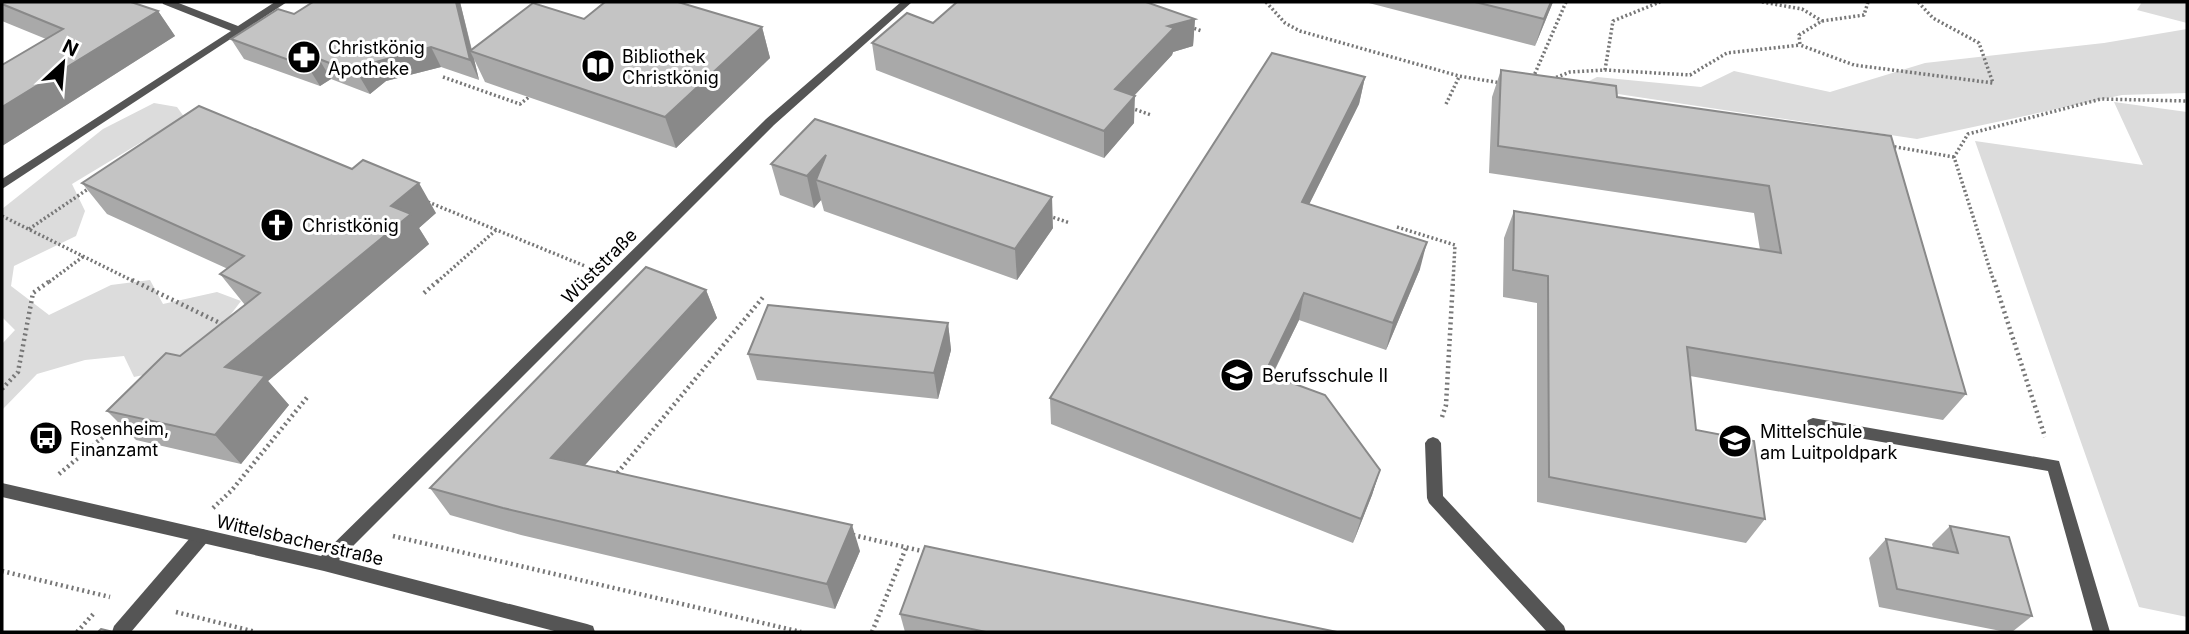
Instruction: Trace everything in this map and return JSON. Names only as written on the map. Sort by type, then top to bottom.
[{"type":"street","points":[[167,2],[239,30]]},
{"type":"street","points":[[2,185],[282,2]]},
{"type":"street","name":"Wüststraße","points":[[324,564],[615,278],[769,122],[907,2]]},
{"type":"street","points":[[1813,424],[2054,466],[2102,632]]},
{"type":"street","points":[[1433,443],[1435,498],[1558,632]]},
{"type":"street","name":"Wittelsbacherstraße","points":[[2,490],[324,564],[587,632]]},
{"type":"street","points":[[120,632],[194,535]]},
{"type":"path","points":[[1266,2],[1284,23],[1300,31],[1459,76],[1506,84]]},
{"type":"path","points":[[1529,88],[1566,2]]},
{"type":"path","points":[[1605,70],[1612,21],[1660,2]]},
{"type":"path","points":[[1762,2],[1802,9],[1822,21]]},
{"type":"path","points":[[1800,46],[1799,35],[1822,21],[1864,15],[1868,2]]},
{"type":"path","points":[[1549,80],[1570,72],[1605,70],[1690,75],[1727,53],[1800,46],[1854,65],[1993,83],[1979,43],[1933,18],[1919,2]]},
{"type":"path","points":[[1190,27],[1202,31]]},
{"type":"path","points":[[1446,104],[1459,76]]},
{"type":"path","points":[[443,77],[520,104],[529,97]]},
{"type":"path","points":[[1954,156],[1968,134],[2101,99],[2187,101]]},
{"type":"path","points":[[1126,107],[1151,115]]},
{"type":"path","points":[[1886,145],[1954,156]]},
{"type":"path","points":[[1954,156],[2054,466]]},
{"type":"path","points":[[28,229],[92,186]]},
{"type":"path","points":[[418,199],[615,278]]},
{"type":"path","points":[[1045,214],[1070,223]]},
{"type":"path","points":[[2,216],[234,330]]},
{"type":"path","points":[[1397,227],[1455,245],[1446,405],[1433,443]]},
{"type":"path","points":[[424,293],[496,230]]},
{"type":"path","points":[[2,389],[18,372],[33,293],[85,256]]},
{"type":"path","points":[[624,484],[610,481],[764,296]]},
{"type":"path","points":[[194,535],[309,395]]},
{"type":"path","points":[[33,497],[128,416]]},
{"type":"path","points":[[846,534],[932,554]]},
{"type":"path","points":[[414,541],[801,632]]},
{"type":"path","points":[[872,632],[906,548]]},
{"type":"shaded area","points":[[2142,2],[2187,2],[2187,23],[2137,10]]},
{"type":"shaded area","points":[[2187,29],[2187,93],[2122,95],[1917,139],[1598,91],[1583,84],[1597,77],[1701,87],[1734,71],[1830,92],[1925,63],[2104,43]]},
{"type":"shaded area","points":[[2114,102],[2187,112],[2187,617],[2139,607],[1975,141],[2143,165]]},
{"type":"shaded area","points":[[154,103],[177,107],[190,125],[145,140],[72,184],[85,211],[76,236],[14,266],[11,286],[49,315],[111,285],[150,280],[163,304],[217,292],[241,301],[219,330],[167,370],[134,377],[124,356],[85,360],[37,374],[2,410],[2,344],[15,330],[2,317],[2,209],[103,129]]},
{"type":"building","points":[[2,2],[131,2],[158,11],[2,107],[2,65],[63,29]]},
{"type":"building","points":[[313,2],[456,2],[470,60],[431,47],[376,62],[358,74],[319,59],[308,67],[231,39],[278,9],[294,14]]},
{"type":"building","points":[[605,2],[678,2],[762,27],[665,117],[470,51],[533,3],[584,19]]},
{"type":"building","points":[[957,2],[1146,2],[1195,19],[1168,26],[1174,28],[1115,89],[1135,96],[1104,131],[872,43],[907,13],[933,23]]},
{"type":"building","points":[[1475,2],[1551,2],[1544,19]]},
{"type":"building","points":[[1272,53],[1365,77],[1302,202],[1427,242],[1393,323],[1304,293],[1265,373],[1325,395],[1380,470],[1361,519],[1050,398]]},
{"type":"building","points":[[1501,70],[1616,86],[1617,97],[1891,136],[1966,394],[1687,347],[1696,430],[1754,441],[1765,519],[1549,477],[1548,276],[1513,270],[1514,211],[1781,253],[1769,186],[1498,146]]},
{"type":"building","points":[[199,106],[352,169],[363,160],[419,183],[391,206],[411,214],[225,367],[265,376],[215,435],[107,411],[166,353],[180,356],[260,293],[220,274],[244,256],[82,183]]},
{"type":"building","points":[[815,119],[1052,197],[1015,249],[816,180],[826,155],[807,176],[771,164]]},
{"type":"building","points":[[646,267],[706,290],[551,458],[852,525],[827,584],[503,508],[430,488]]},
{"type":"building","points":[[768,305],[948,323],[934,373],[748,354]]},
{"type":"building","points":[[1950,526],[2009,537],[2032,616],[1897,589],[1886,539],[1958,553]]},
{"type":"building","points":[[925,546],[1337,632],[986,632],[900,614]]},
{"type":"place","name":"Christkönig Apotheke","points":[[304,57]]},
{"type":"place","name":"Bibliothek Christkönig","points":[[598,66]]},
{"type":"place","name":"Christkönig","points":[[277,225]]},
{"type":"place","name":"Berufsschule II","points":[[1237,375]]},
{"type":"place","name":"Rosenheim, Finanzamt","points":[[46,438]]},
{"type":"place","name":"Mittelschule am Luitpoldpark","points":[[1735,441]]}]
